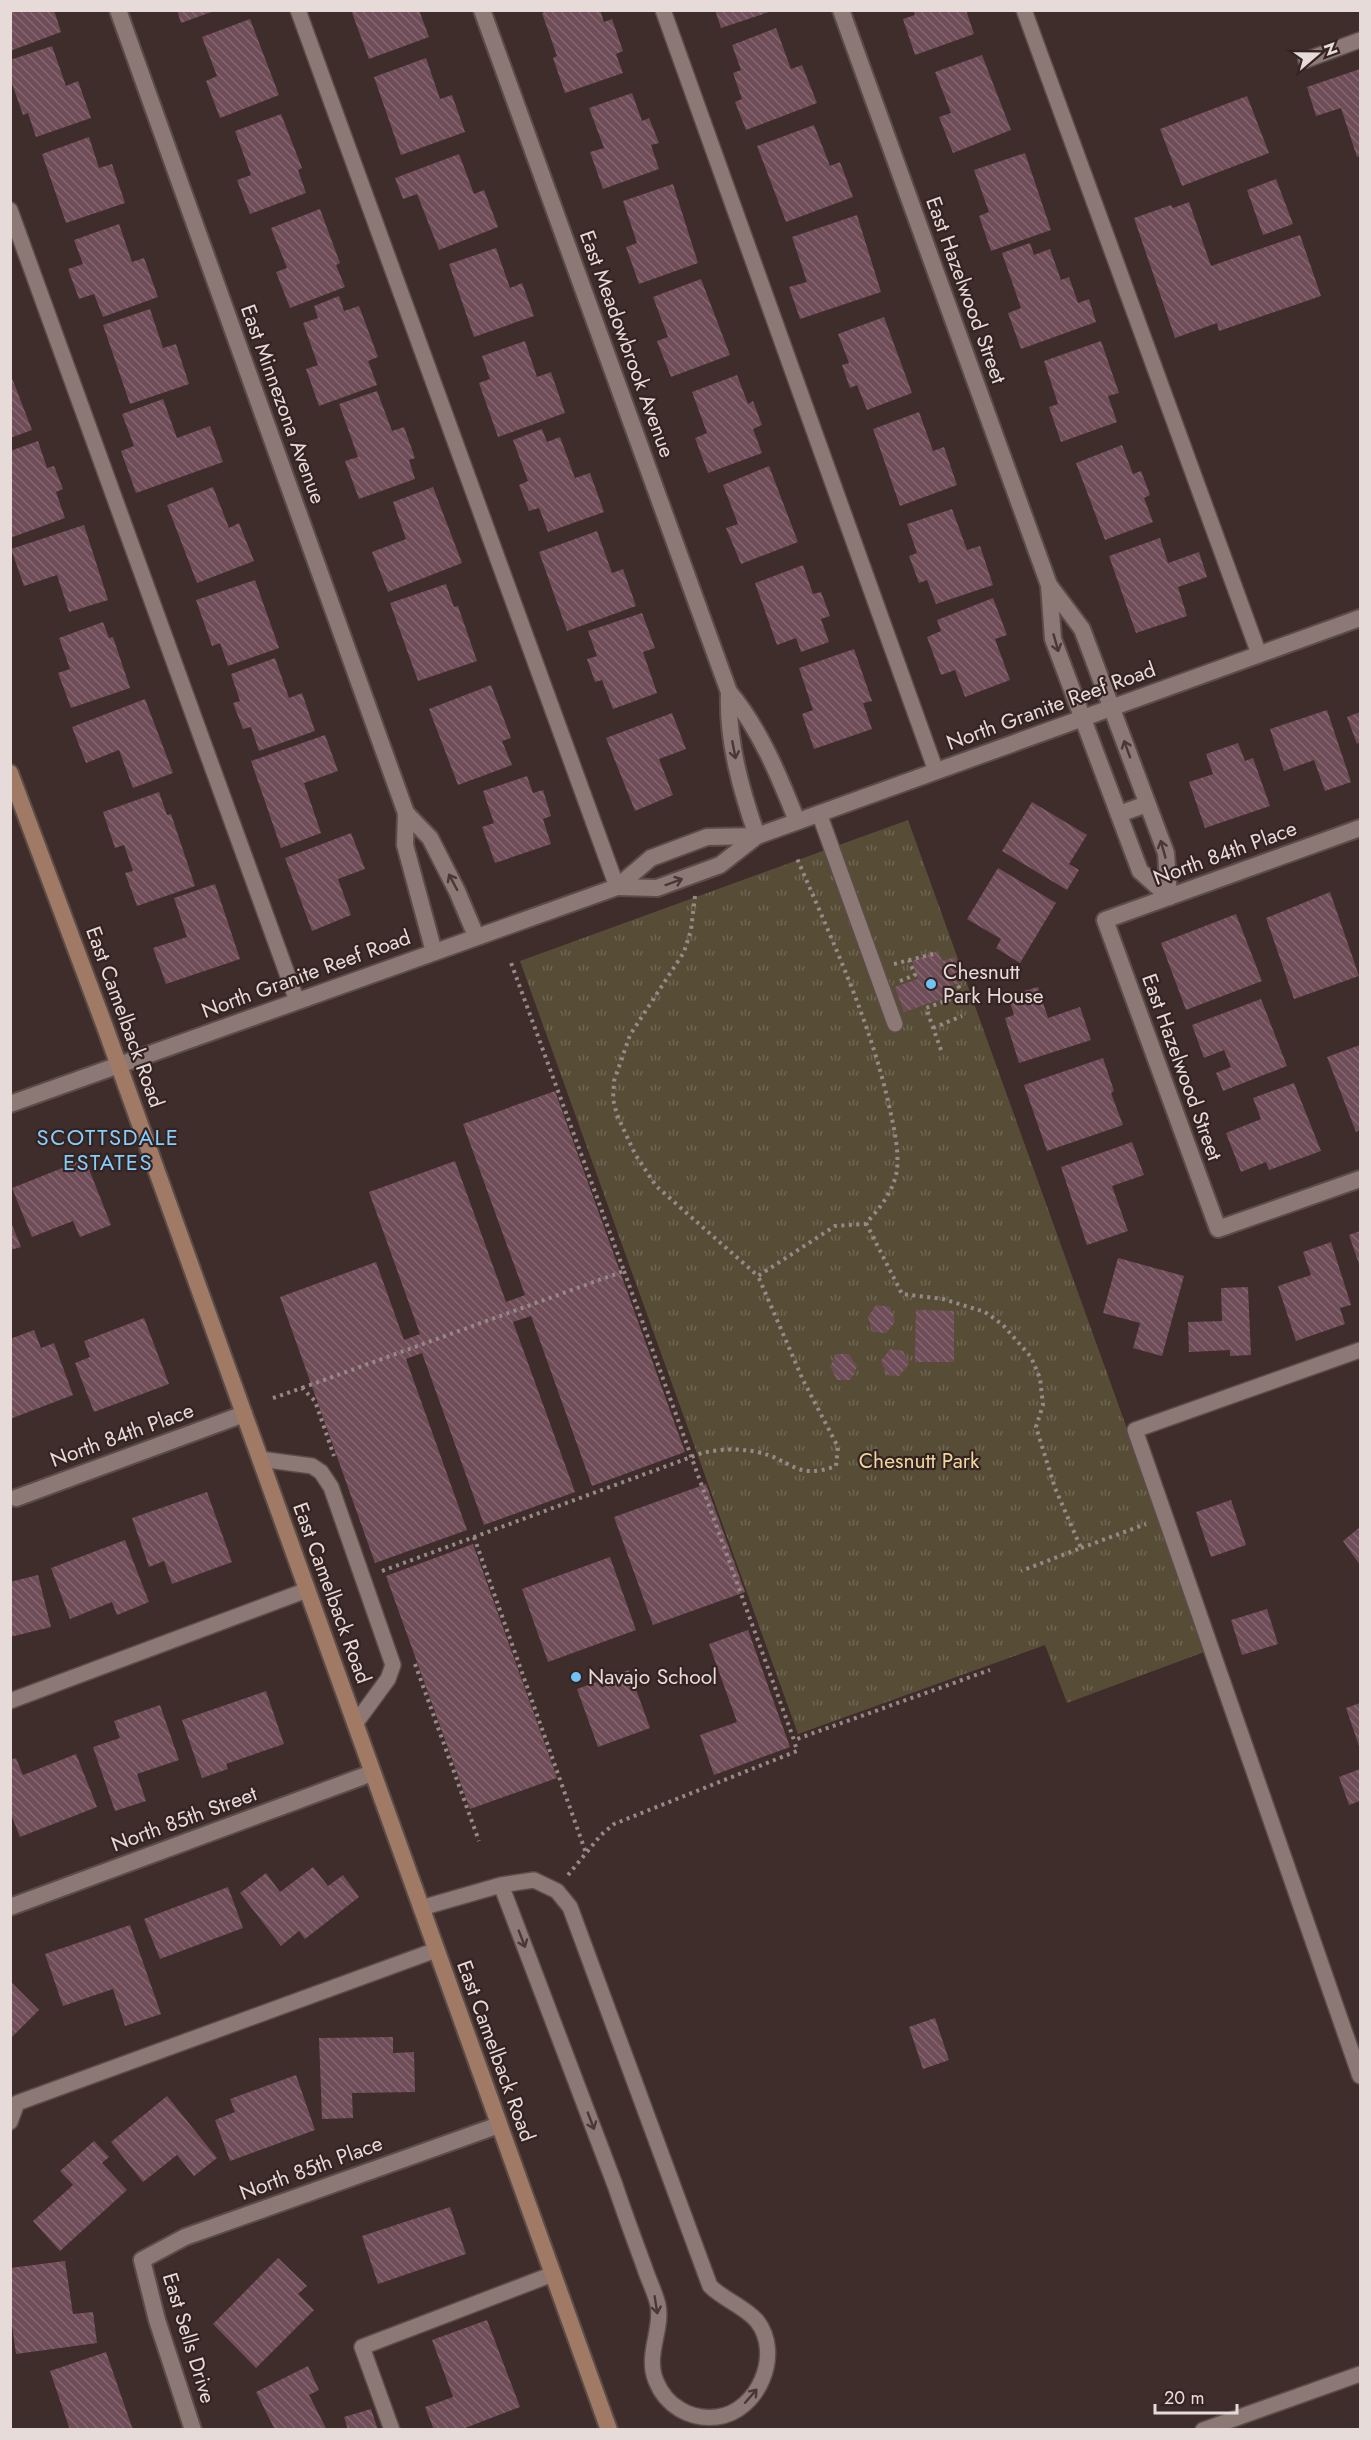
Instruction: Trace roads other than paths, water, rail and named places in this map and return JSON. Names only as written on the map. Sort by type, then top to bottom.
[{"type":"main road","name":"East Camelback Road","points":[[10,773],[119,1066],[609,2430]]},
{"type":"street","name":"East Minnezona Avenue","points":[[117,10],[406,813],[405,845],[434,952]]},
{"type":"street","name":"East Meadowbrook Avenue","points":[[482,10],[729,692],[745,712],[778,776],[797,821]]},
{"type":"street","name":"East Hazelwood Street","points":[[841,10],[1050,585],[1082,628],[1166,853],[1169,897]]},
{"type":"street","name":"East Hazelwood Street","points":[[1050,585],[1053,639],[1140,871],[1169,897]]},
{"type":"street","name":"North Granite Reef Road","points":[[10,1104],[617,887],[657,888],[720,866],[757,836],[1360,618]]},
{"type":"street","name":"East Meadowbrook Avenue","points":[[729,692],[728,719],[743,793],[757,836]]},
{"type":"street","points":[[1119,814],[1147,804]]},
{"type":"street","name":"East Minnezona Avenue","points":[[406,813],[430,838],[457,891],[476,936]]},
{"type":"street","name":"North 84th Place","points":[[1105,920],[1360,828]]},
{"type":"street","name":"North Granite Reef Road","points":[[617,887],[651,858],[660,854],[707,837],[757,836]]},
{"type":"street","name":"East Hazelwood Street","points":[[1105,920],[1218,1229],[1360,1179]]},
{"type":"street","name":"North 84th Place","points":[[16,1498],[244,1414]]},
{"type":"street","name":"North 85th Street","points":[[10,1907],[372,1773]]},
{"type":"street","name":"North 85th Place","points":[[142,2260],[185,2237],[499,2125]]},
{"type":"street","name":"East Sells Drive","points":[[142,2260],[157,2320],[193,2430]]},
{"type":"lane","points":[[298,10],[617,887]]},
{"type":"lane","points":[[663,10],[936,771]]},
{"type":"lane","points":[[1024,10],[1259,654]]},
{"type":"lane","points":[[1306,60],[1360,40]]},
{"type":"lane","points":[[10,210],[297,1001]]},
{"type":"lane","points":[[819,813],[895,1024]]},
{"type":"lane","points":[[1360,1350],[1135,1430],[1360,2076]]},
{"type":"lane","points":[[260,1459],[312,1466],[321,1472],[331,1487],[393,1665],[388,1679],[355,1724]]},
{"type":"lane","points":[[10,1701],[306,1590]]},
{"type":"lane","points":[[421,1908],[501,1885],[534,1880],[556,1891],[570,1907],[710,2286],[721,2297],[741,2308],[758,2322],[767,2345],[765,2372],[760,2386],[746,2404],[731,2412],[719,2416],[694,2417],[682,2412],[664,2396],[655,2379],[652,2354],[658,2306],[501,1885]]},
{"type":"lane","points":[[10,2122],[17,2103],[436,1950]]},
{"type":"lane","points":[[392,2430],[362,2347],[553,2274]]},
{"type":"lane","points":[[1203,2430],[1360,2374]]},
{"type":"place","name":"Chesnutt Park House","points":[[931,984]]},
{"type":"place","name":"Navajo School","points":[[576,1677]]},
{"type":"district","name":"SCOTTSDALE ESTATES","points":[[108,1150]]},
{"type":"park label","name":"Chesnutt Park","points":[[919,1461]]}]
